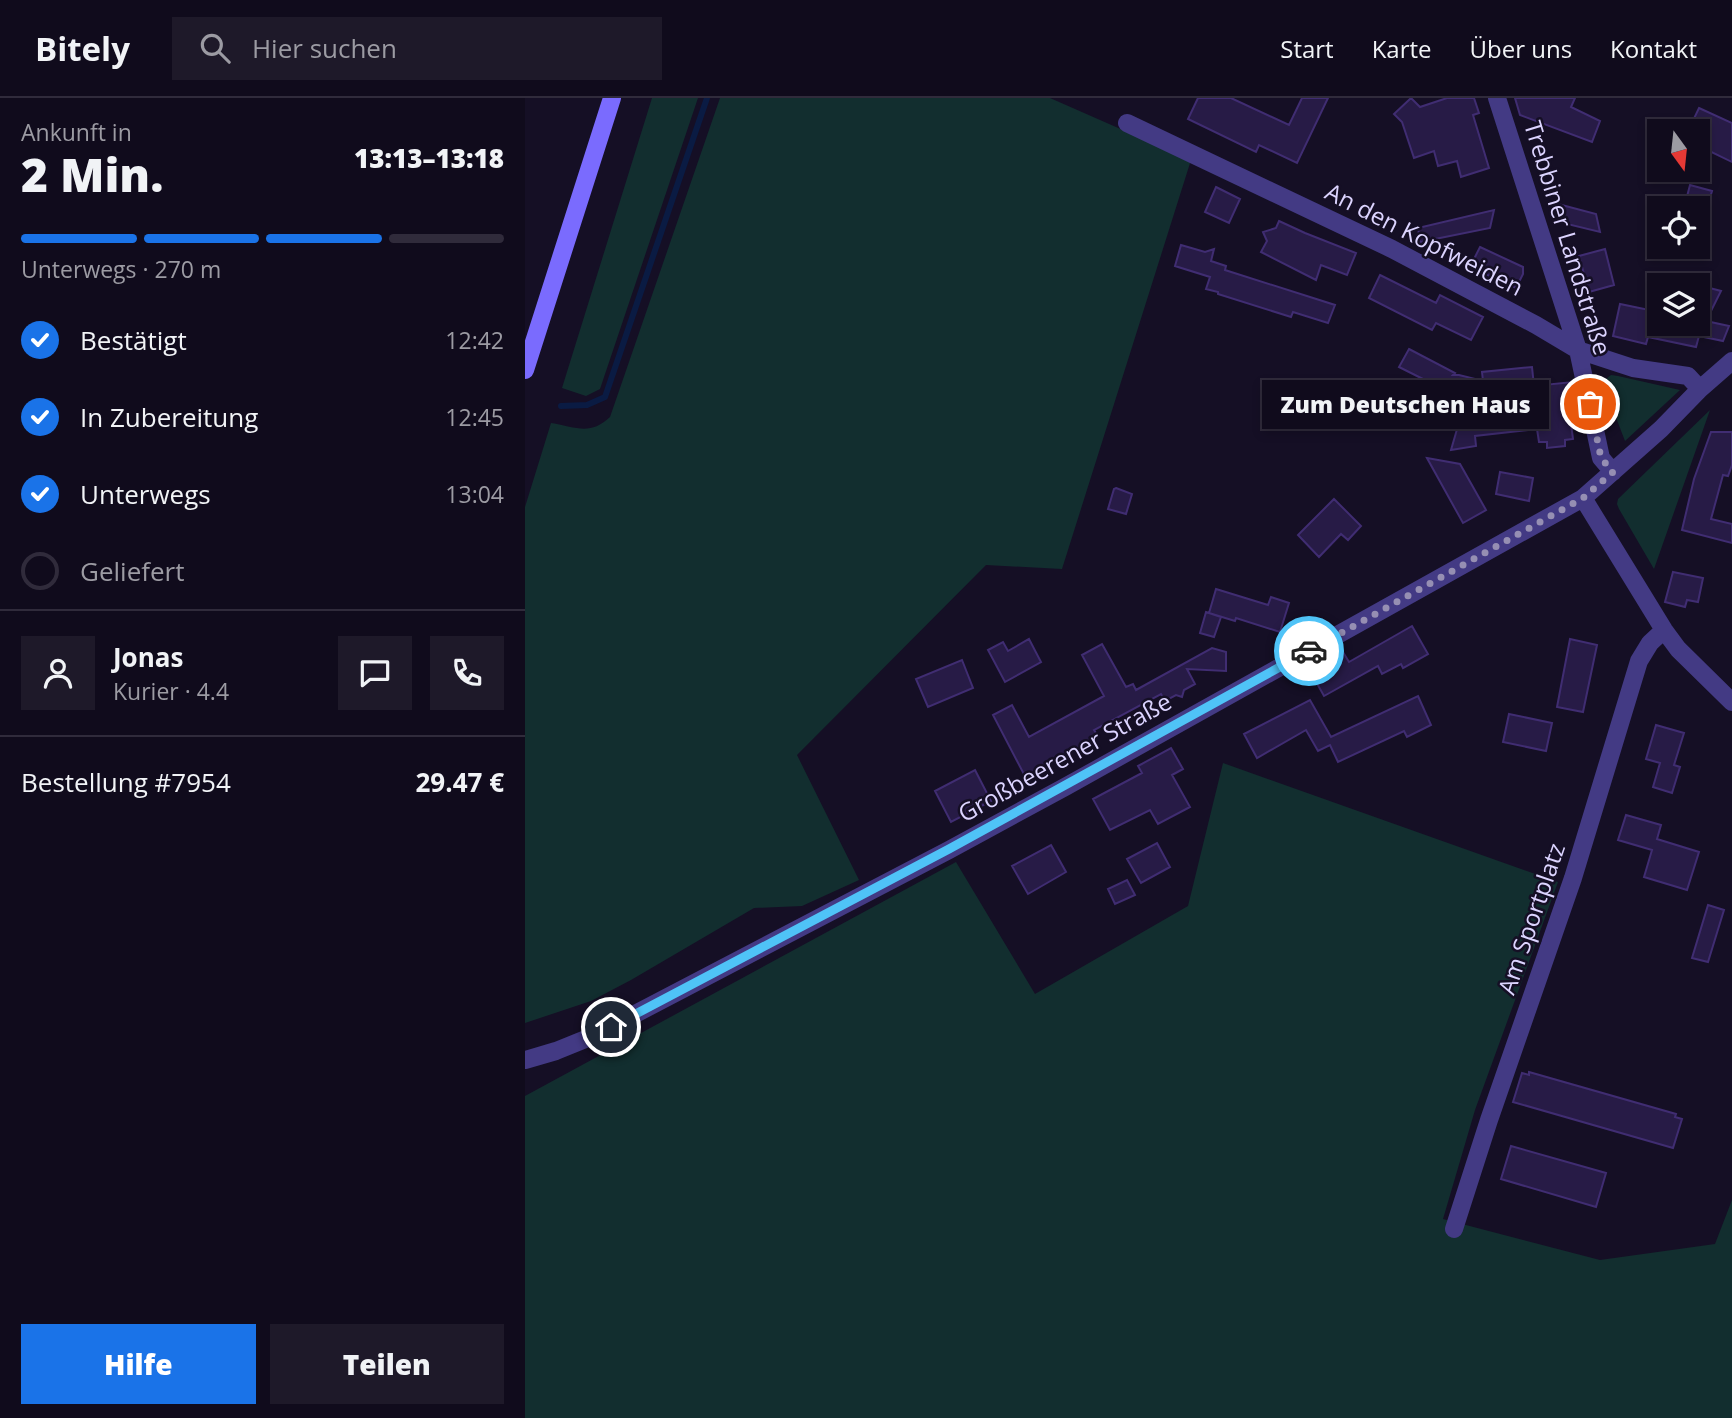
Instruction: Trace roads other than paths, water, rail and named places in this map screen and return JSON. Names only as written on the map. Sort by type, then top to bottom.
[{"type":"main road","points":[[525,370],[612,98]]},
{"type":"street","name":"Trebbiner Landstraße","points":[[1497,98],[1578,350],[1601,458],[1613,472]]},
{"type":"street","name":"An den Kopfweiden","points":[[1126,123],[1392,248],[1578,350],[1633,368],[1688,376],[1700,389]]},
{"type":"street","name":"Großbeerener Straße","points":[[525,1059],[556,1051],[593,1036],[938,855],[1583,498],[1732,361]]},
{"type":"street","points":[[1583,498],[1664,631],[1678,649],[1732,702]]},
{"type":"street","name":"Am Sportplatz","points":[[1454,1229],[1573,878],[1639,661],[1650,643],[1664,631]]},
{"type":"waterway","points":[[561,406],[587,405],[605,397],[707,98]]},
{"type":"place","name":"Zum Deutschen Haus","points":[[1590,404]]}]
